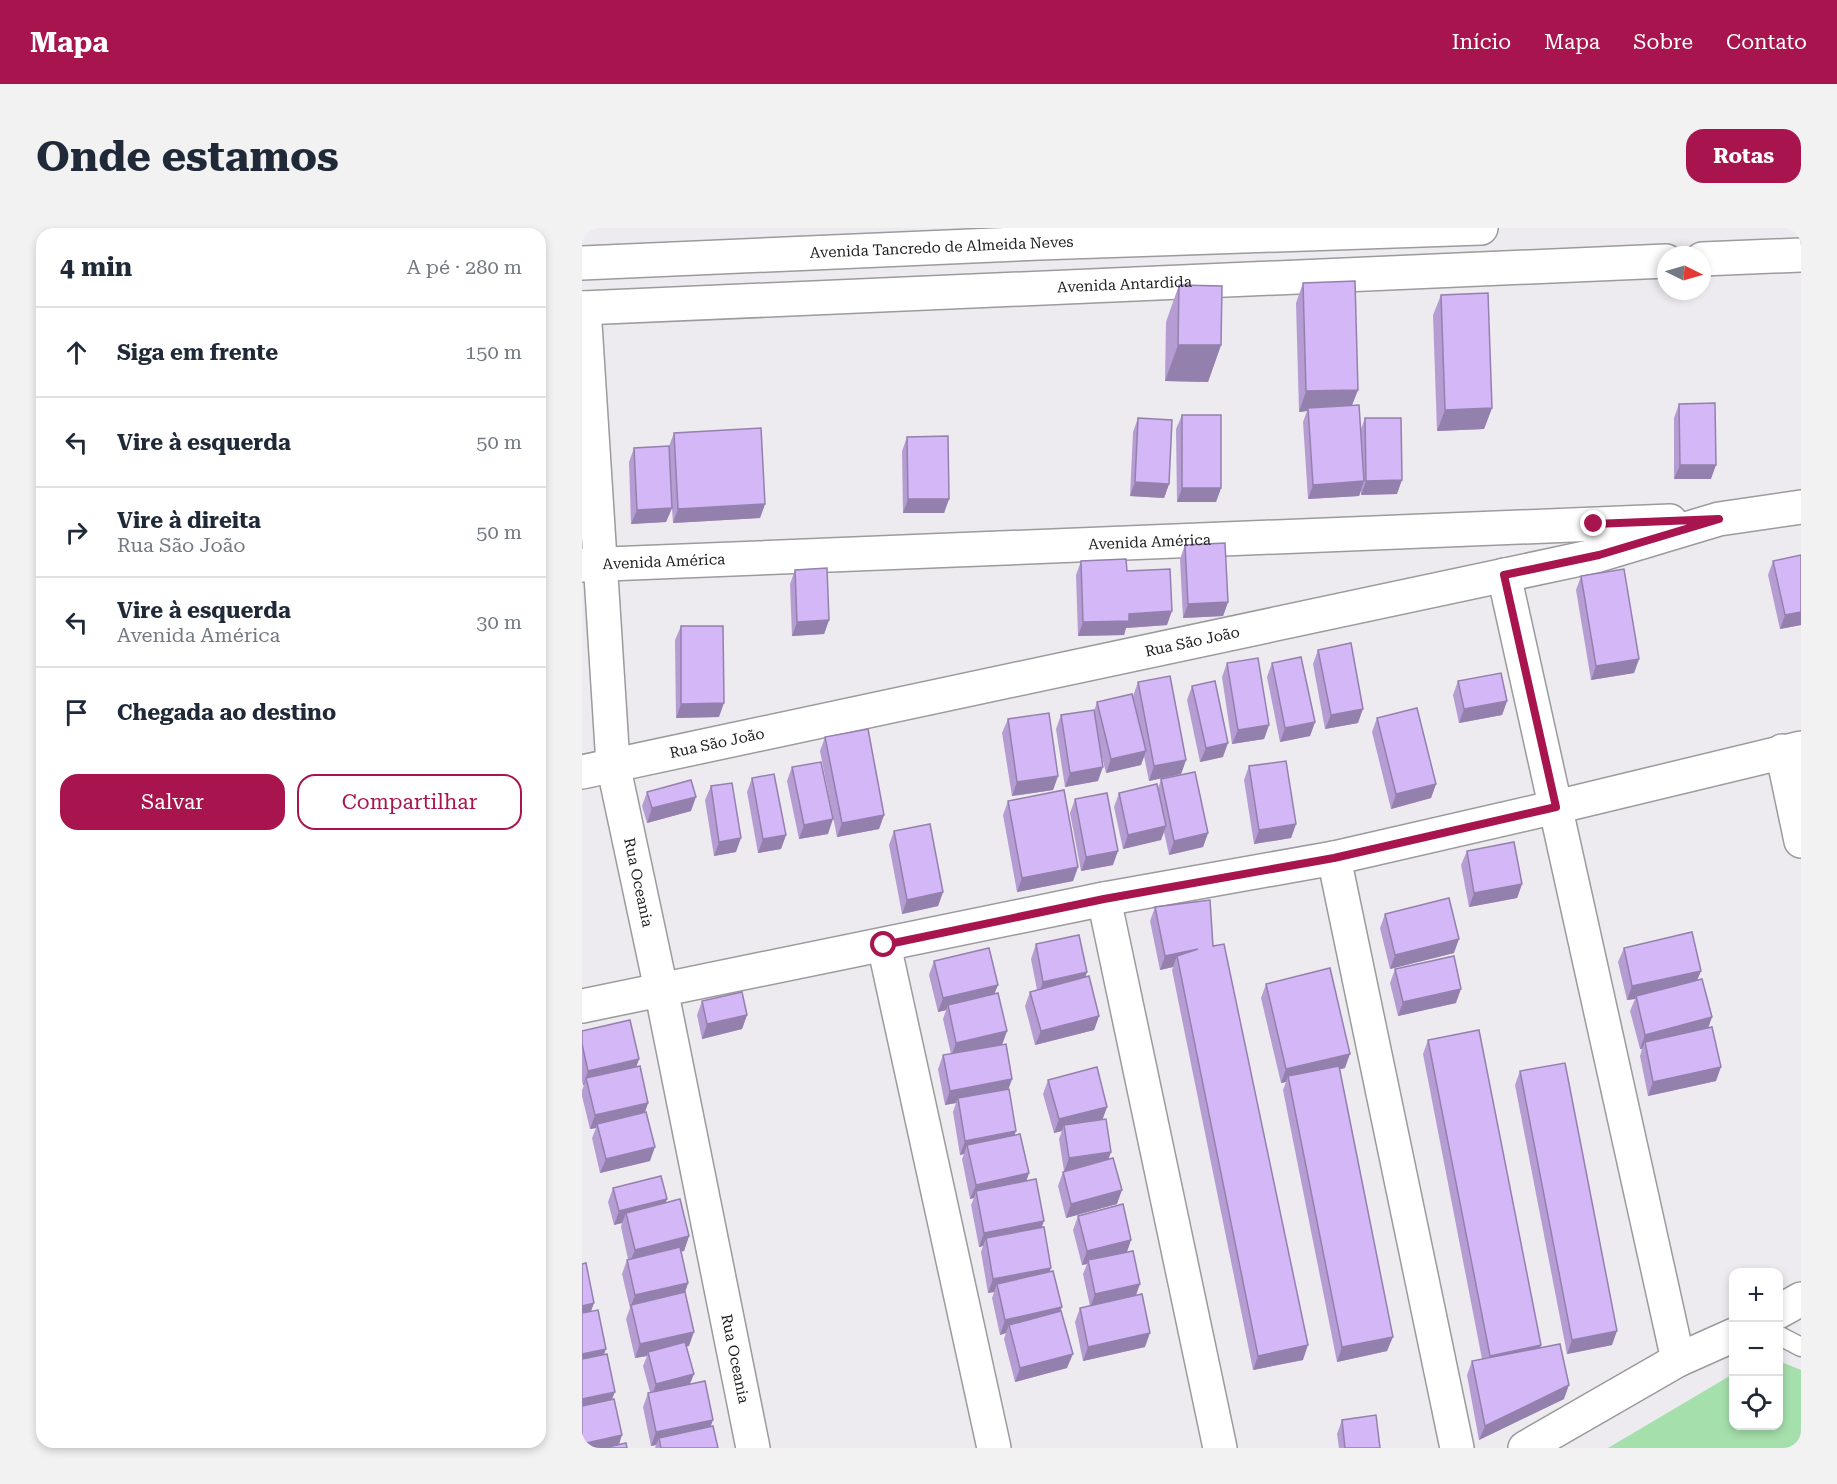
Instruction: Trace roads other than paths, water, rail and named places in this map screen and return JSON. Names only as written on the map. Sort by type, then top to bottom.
[{"type":"street","name":"Avenida Tancredo de Almeida Neves","points":[[582,264],[1038,236],[1481,228]]},
{"type":"street","points":[[1711,259],[1801,255]]},
{"type":"street","name":"Avenida Antardida","points":[[583,308],[1657,261]]},
{"type":"street","name":"Rua Oceania","points":[[583,308],[591,565],[613,764],[661,989],[753,1448]]},
{"type":"street","name":"Rua São João","points":[[582,772],[1599,555],[1719,519],[1801,507]]},
{"type":"street","name":"Avenida América","points":[[591,565],[1719,519]]},
{"type":"street","points":[[1504,575],[1678,1360]]},
{"type":"street","points":[[582,1006],[1104,899],[1334,858],[1791,750],[1801,841]]},
{"type":"street","points":[[1334,858],[1457,1448]]},
{"type":"street","points":[[1104,899],[1220,1448]]},
{"type":"street","points":[[884,945],[994,1448]]},
{"type":"street","points":[[1783,1310],[1801,1299]]},
{"type":"street","points":[[1525,1448],[1678,1360],[1729,1337]]},
{"type":"lane","points":[[1783,1337],[1801,1347]]}]
